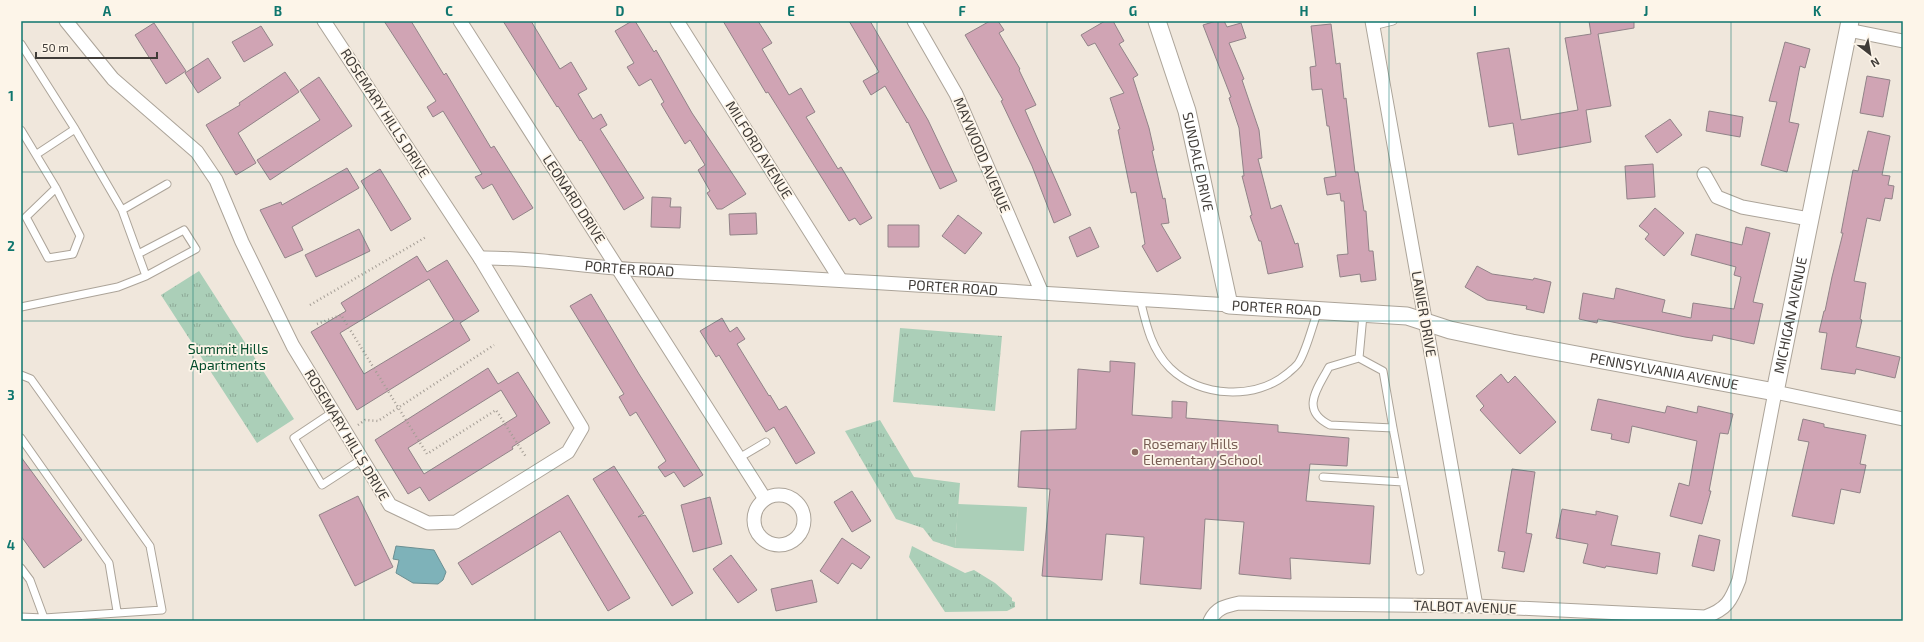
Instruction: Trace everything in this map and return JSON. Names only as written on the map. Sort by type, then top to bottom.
[{"type":"street","name":"ROSEMARY HILLS DRIVE","points":[[66,21],[113,79],[197,152],[216,180],[242,242],[293,346],[390,506],[428,523],[456,522],[568,452],[582,428],[480,258],[324,21]]},
{"type":"street","name":"LEONARD DRIVE","points":[[460,21],[765,499]]},
{"type":"street","name":"MILFORD AVENUE","points":[[677,21],[840,279]]},
{"type":"street","name":"MAYWOOD AVENUE","points":[[914,21],[956,94],[1042,293]]},
{"type":"street","name":"SUNDALE DRIVE","points":[[1157,21],[1187,112],[1229,305]]},
{"type":"street","name":"LANIER DRIVE","points":[[1372,23],[1476,606]]},
{"type":"street","points":[[1849,26],[1903,41]]},
{"type":"street","name":"MICHIGAN AVENUE","points":[[1724,608],[1732,597],[1739,580],[1809,219],[1849,26]]},
{"type":"street","points":[[1704,174],[1717,197],[1742,207],[1809,219]]},
{"type":"street","name":"PORTER ROAD","points":[[480,258],[510,258],[619,269],[840,279],[1363,315],[1407,316],[1425,322]]},
{"type":"street","name":"PENNSYLVANIA AVENUE","points":[[1425,322],[1450,330],[1512,343],[1775,392],[1903,419]]},
{"type":"street","name":"TALBOT AVENUE","points":[[1212,617],[1224,606],[1239,603],[1476,606],[1697,618],[1705,617],[1724,608]]},
{"type":"lane","points":[[1372,23],[1393,21]]},
{"type":"lane","points":[[21,44],[75,128],[122,210],[146,276]]},
{"type":"lane","points":[[37,154],[75,128]]},
{"type":"lane","points":[[21,130],[37,154],[56,188],[80,236],[74,254],[48,258],[26,217],[56,188]]},
{"type":"lane","points":[[122,210],[167,184]]},
{"type":"lane","points":[[21,307],[118,287],[146,276],[196,249],[184,230],[138,254]]},
{"type":"lane","points":[[1140,299],[1153,345],[1171,368],[1195,384],[1222,392],[1252,391],[1279,381],[1299,363],[1318,311]]},
{"type":"lane","points":[[1359,358],[1363,315]]},
{"type":"lane","points":[[1393,428],[1330,425],[1324,422],[1314,410],[1314,395],[1329,367],[1359,358],[1383,371],[1420,571]]},
{"type":"lane","points":[[21,375],[32,378],[150,546],[162,610],[117,611],[44,618],[21,617]]},
{"type":"lane","points":[[333,412],[294,438],[322,484],[362,459]]},
{"type":"lane","points":[[21,438],[109,563],[117,611]]},
{"type":"lane","points":[[739,458],[766,442]]},
{"type":"lane","points":[[1322,477],[1403,482]]},
{"type":"lane","points":[[21,568],[30,580],[44,618]]},
{"type":"path","points":[[310,305],[426,237]]},
{"type":"path","points":[[318,324],[341,315],[427,454],[496,410],[526,457]]},
{"type":"path","points":[[357,425],[365,420],[378,421],[494,345]]},
{"type":"green space","name":"Summit Hills Apartments","points":[[199,271],[294,419],[257,443],[161,295]]},
{"type":"green space","points":[[900,328],[1002,336],[995,411],[893,402]]},
{"type":"green space","points":[[880,420],[914,477],[960,483],[955,548],[933,541],[923,528],[896,519],[845,431]]},
{"type":"green space","points":[[958,504],[1027,507],[1024,551],[955,548]]},
{"type":"green space","points":[[912,546],[965,573],[974,570],[995,583],[1012,598],[1012,601],[1015,602],[1015,607],[1007,611],[945,612],[909,557]]},
{"type":"water","points":[[396,546],[434,550],[446,572],[443,580],[438,584],[413,583],[396,573],[399,560],[393,559]]},
{"type":"building","points":[[384,21],[411,21],[444,75],[446,73],[491,148],[494,146],[533,208],[513,220],[492,184],[483,189],[475,177],[482,174],[443,111],[433,117],[427,107],[436,101]]},
{"type":"building","points":[[503,21],[531,21],[560,69],[571,62],[587,89],[578,94],[593,119],[601,114],[607,125],[600,129],[644,198],[624,210],[581,140],[580,141],[558,106],[557,107]]},
{"type":"building","points":[[632,21],[635,21],[654,52],[656,50],[692,113],[746,194],[722,209],[717,209],[707,193],[710,191],[698,170],[705,165],[690,140],[685,144],[661,104],[664,102],[651,79],[639,86],[627,67],[634,63],[615,31]]},
{"type":"building","points":[[723,21],[758,21],[772,43],[762,49],[789,95],[801,88],[815,112],[806,117],[838,169],[841,167],[872,218],[860,225],[855,218],[849,221],[768,92],[766,93]]},
{"type":"building","points":[[849,21],[870,21],[928,120],[957,181],[940,189],[908,122],[907,123],[885,86],[871,95],[863,81],[879,72]]},
{"type":"building","points":[[990,21],[998,21],[1004,30],[999,33],[1020,69],[1019,70],[1036,105],[1025,110],[1071,215],[1054,223],[1032,166],[1001,101],[1003,100],[965,35]]},
{"type":"building","points":[[1105,21],[1113,21],[1124,41],[1119,44],[1138,75],[1133,78],[1149,128],[1154,150],[1152,151],[1163,199],[1165,198],[1169,223],[1161,224],[1181,258],[1157,272],[1142,246],[1145,244],[1136,192],[1131,193],[1118,130],[1120,129],[1110,98],[1124,93],[1095,43],[1088,46],[1081,35]]},
{"type":"building","points":[[1216,21],[1224,21],[1227,27],[1241,23],[1246,38],[1229,43],[1244,79],[1242,80],[1259,130],[1262,158],[1258,159],[1271,209],[1281,205],[1295,244],[1298,243],[1303,267],[1268,274],[1261,241],[1259,241],[1250,216],[1252,215],[1242,176],[1244,176],[1239,128],[1229,98],[1231,97],[1203,25]]},
{"type":"building","points":[[1589,21],[1634,21],[1634,28],[1598,34],[1611,106],[1586,110],[1591,142],[1518,155],[1513,123],[1489,127],[1477,53],[1509,48],[1521,120],[1578,110],[1565,38],[1591,34]]},
{"type":"building","points":[[154,23],[186,71],[166,84],[135,35]]},
{"type":"building","points":[[1331,24],[1336,64],[1340,63],[1355,172],[1358,172],[1364,211],[1366,211],[1369,251],[1373,251],[1376,280],[1361,282],[1360,274],[1340,277],[1337,255],[1348,254],[1344,201],[1341,201],[1340,193],[1327,195],[1324,178],[1336,176],[1322,89],[1312,90],[1310,67],[1316,66],[1311,26]]},
{"type":"building","points":[[261,26],[273,45],[244,62],[232,42]]},
{"type":"building","points":[[1785,42],[1810,49],[1805,68],[1800,66],[1789,122],[1799,124],[1787,172],[1761,165],[1777,102],[1769,101]]},
{"type":"building","points":[[208,58],[221,78],[198,93],[185,73]]},
{"type":"building","points":[[285,72],[299,92],[238,133],[256,163],[236,175],[206,125],[240,105],[239,103]]},
{"type":"building","points":[[1867,76],[1890,80],[1883,117],[1860,113]]},
{"type":"building","points":[[319,77],[352,126],[270,180],[257,160],[320,120],[300,90]]},
{"type":"building","points":[[1709,111],[1743,117],[1740,137],[1706,131]]},
{"type":"building","points":[[1670,119],[1682,135],[1657,153],[1645,136]]},
{"type":"building","points":[[1868,131],[1890,136],[1882,175],[1890,176],[1888,185],[1894,186],[1892,199],[1885,198],[1880,221],[1867,218],[1854,281],[1866,283],[1860,319],[1862,320],[1856,347],[1900,357],[1895,378],[1856,369],[1855,374],[1821,369],[1827,333],[1819,332],[1843,233],[1841,233],[1853,170],[1858,171]]},
{"type":"building","points":[[1653,164],[1655,197],[1627,199],[1625,166]]},
{"type":"building","points":[[347,168],[359,188],[292,227],[303,250],[285,258],[260,210],[281,202],[282,205]]},
{"type":"building","points":[[380,169],[411,219],[391,231],[361,181]]},
{"type":"building","points":[[652,197],[671,198],[670,207],[681,207],[680,228],[651,227]]},
{"type":"building","points":[[1655,208],[1684,233],[1664,256],[1645,239],[1649,234],[1639,226]]},
{"type":"building","points":[[756,213],[757,234],[730,235],[729,214]]},
{"type":"building","points":[[958,215],[982,233],[965,254],[942,236]]},
{"type":"building","points":[[888,225],[919,225],[919,247],[888,247]]},
{"type":"building","points":[[1090,227],[1099,247],[1077,257],[1069,237]]},
{"type":"building","points":[[1746,227],[1770,233],[1753,302],[1763,304],[1754,344],[1713,335],[1712,341],[1598,319],[1597,323],[1579,319],[1583,293],[1614,299],[1616,288],[1665,300],[1662,312],[1691,318],[1693,303],[1734,309],[1741,277],[1734,275],[1736,267],[1691,255],[1696,234],[1742,245]]},
{"type":"building","points":[[359,229],[370,251],[316,277],[305,255]]},
{"type":"building","points":[[417,256],[427,272],[447,260],[479,311],[460,323],[470,340],[357,410],[311,332],[346,311],[341,303]],"holes":[[[429,279],[454,320],[364,374],[340,333]]]},
{"type":"building","points":[[1477,266],[1492,274],[1533,280],[1534,278],[1551,282],[1544,313],[1526,309],[1527,306],[1487,300],[1465,287]]},
{"type":"building","points":[[591,294],[639,374],[703,475],[684,487],[674,472],[665,477],[658,467],[666,461],[636,412],[630,416],[619,397],[624,394],[570,306]]},
{"type":"building","points":[[722,318],[730,332],[737,327],[745,339],[737,344],[769,396],[770,395],[779,410],[786,406],[815,453],[796,464],[774,427],[766,432],[719,355],[716,357],[700,331]]},
{"type":"building","name":"Rosemary Hills Elementary School","points":[[1110,361],[1135,363],[1132,415],[1172,418],[1172,401],[1187,402],[1186,418],[1278,425],[1278,432],[1349,438],[1347,466],[1310,464],[1306,501],[1374,506],[1370,564],[1290,558],[1291,579],[1239,574],[1244,522],[1205,519],[1201,589],[1140,584],[1144,537],[1106,534],[1102,580],[1042,576],[1050,489],[1018,487],[1021,431],[1076,429],[1078,369],[1110,372]]},
{"type":"building","points":[[488,368],[498,384],[518,372],[550,423],[512,447],[513,449],[429,501],[420,487],[408,494],[375,440]],"holes":[[[501,390],[517,416],[424,474],[408,448]]]},
{"type":"building","points":[[1501,374],[1508,383],[1515,376],[1556,422],[1520,454],[1480,410],[1484,406],[1476,396]]},
{"type":"building","points":[[1598,399],[1665,413],[1667,406],[1697,413],[1698,406],[1733,414],[1728,434],[1720,433],[1709,491],[1711,491],[1702,524],[1670,516],[1679,483],[1689,486],[1697,441],[1632,426],[1629,443],[1611,439],[1612,434],[1591,430]]},
{"type":"building","points":[[1803,419],[1824,424],[1824,427],[1866,435],[1860,464],[1866,465],[1860,493],[1841,489],[1834,524],[1792,516],[1809,442],[1798,440]]},
{"type":"building","points":[[21,457],[82,540],[44,568],[21,536]]},
{"type":"building","points":[[614,466],[644,513],[638,517],[645,515],[693,593],[672,606],[593,479]]},
{"type":"building","points":[[1512,469],[1535,472],[1526,533],[1532,534],[1524,572],[1502,568],[1505,552],[1498,551]]},
{"type":"building","points":[[852,491],[871,521],[852,532],[834,502]]},
{"type":"building","points":[[568,495],[630,598],[608,611],[560,531],[472,585],[458,563]]},
{"type":"building","points":[[358,496],[393,567],[355,586],[319,515]]},
{"type":"building","points":[[710,497],[722,544],[693,552],[681,505]]},
{"type":"building","points":[[1562,509],[1596,515],[1596,511],[1618,516],[1611,545],[1660,553],[1657,574],[1606,566],[1605,568],[1583,563],[1588,544],[1556,538]]},
{"type":"building","points":[[1699,535],[1720,540],[1714,571],[1692,566]]},
{"type":"building","points":[[842,538],[870,557],[861,569],[852,563],[838,584],[820,571]]},
{"type":"building","points":[[731,555],[757,590],[738,603],[713,569]]},
{"type":"building","points":[[812,580],[817,602],[776,611],[771,589]]},
{"type":"place","name":"Rosemary Hills Elementary School","points":[[1135,452]]}]
